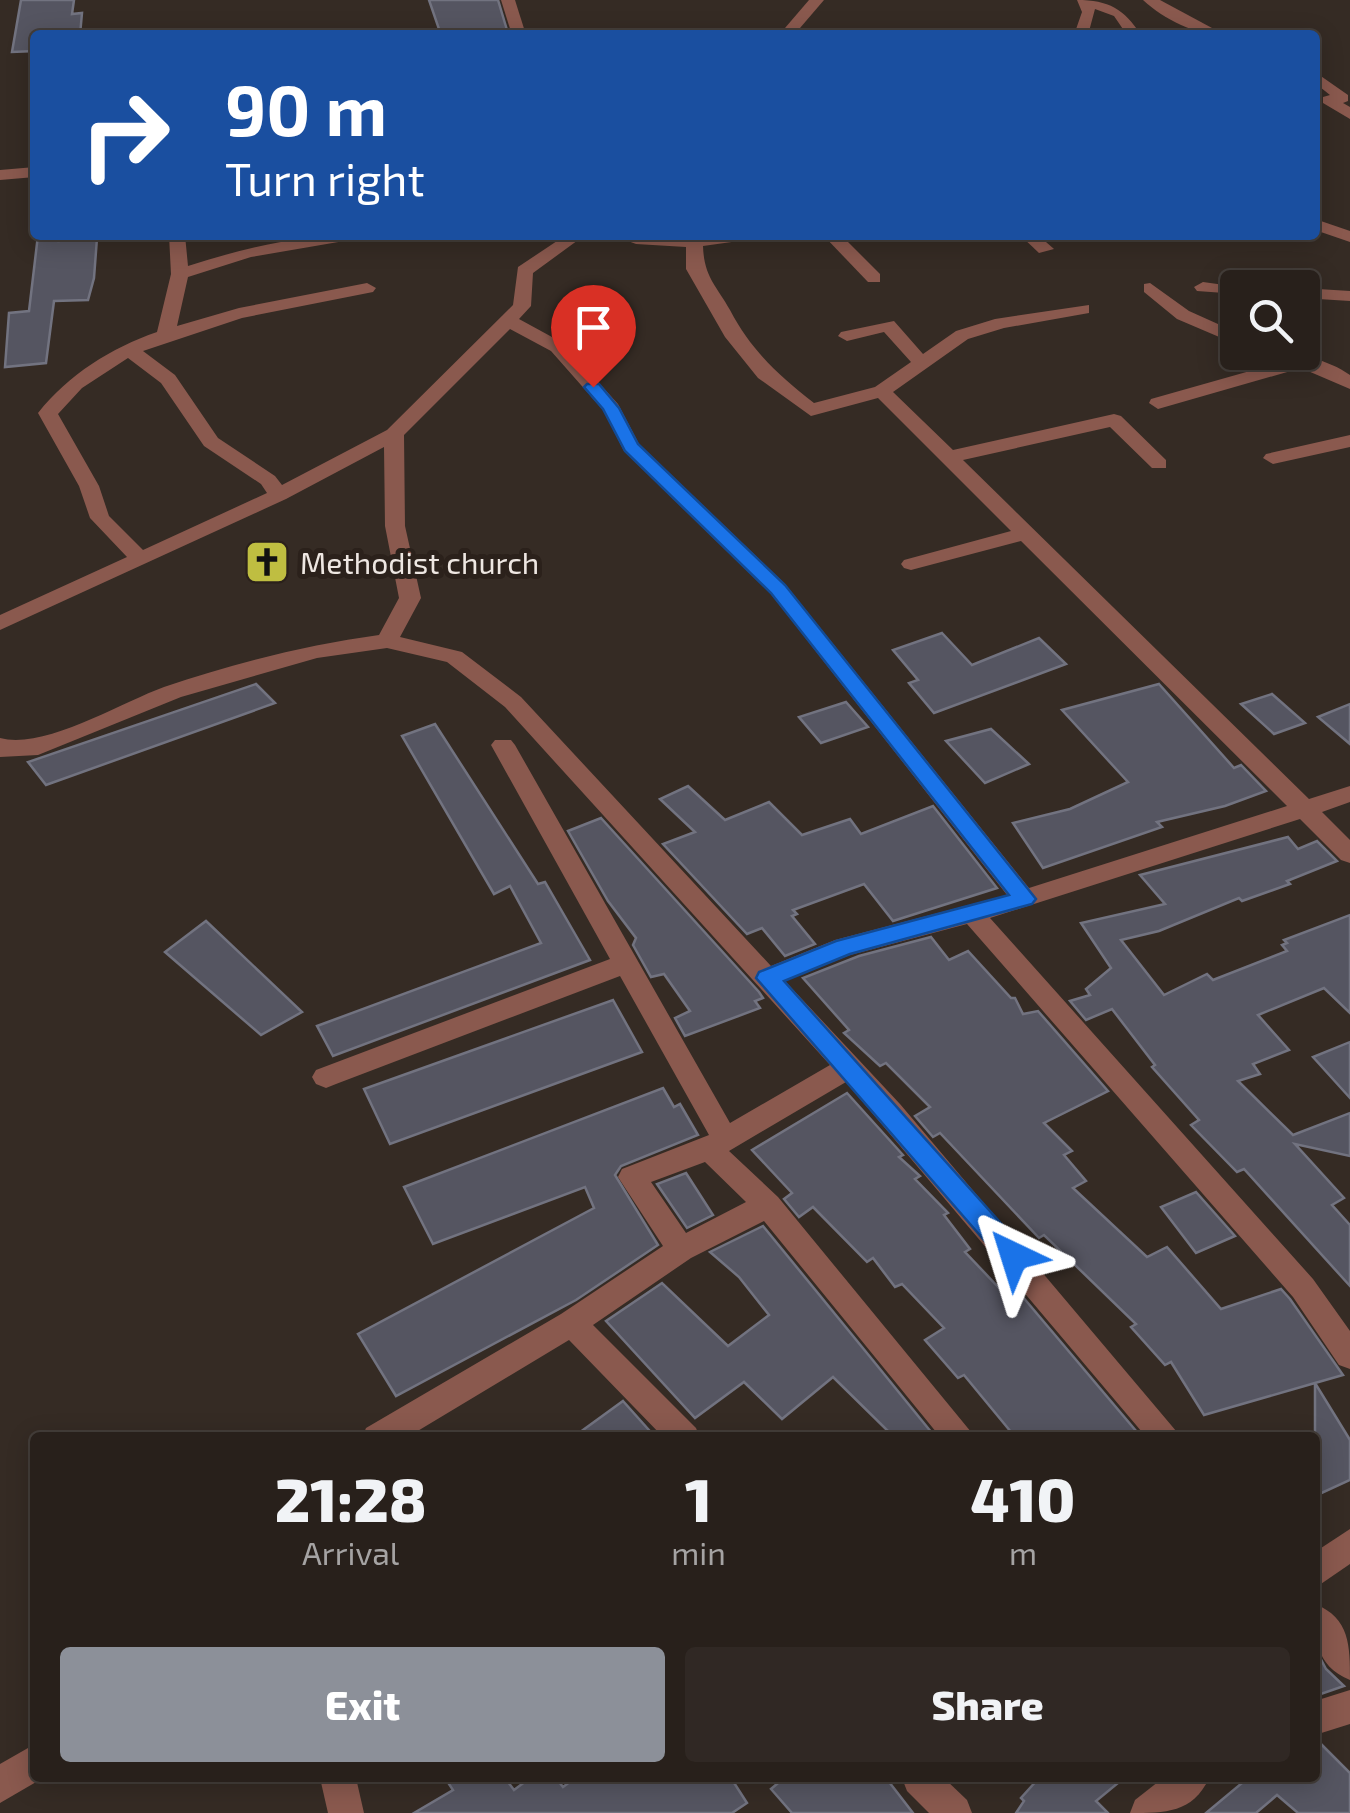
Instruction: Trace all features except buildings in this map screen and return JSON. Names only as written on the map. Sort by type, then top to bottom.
[{"type":"street","points":[[508,0],[517,30]]},
{"type":"street","points":[[790,30],[817,0]]},
{"type":"street","points":[[1083,30],[1089,12],[1084,0]]},
{"type":"street","points":[[1084,0],[1119,14],[1130,30]]},
{"type":"street","points":[[1150,0],[1180,20],[1205,30]]},
{"type":"street","points":[[1320,80],[1343,98],[1328,100],[1350,114]]},
{"type":"street","points":[[0,175],[30,172]]},
{"type":"street","points":[[1320,226],[1350,237]]},
{"type":"street","points":[[165,338],[180,274],[177,240]]},
{"type":"street","points":[[180,274],[248,252],[320,240]]},
{"type":"street","points":[[0,623],[279,496],[394,434],[522,306],[524,271],[570,240]]},
{"type":"street","points":[[639,240],[694,244],[717,240]]},
{"type":"street","points":[[835,240],[874,278]]},
{"type":"street","points":[[1034,240],[1045,249]]},
{"type":"street","points":[[694,244],[695,269],[722,310],[731,333],[765,374],[811,410],[882,391],[962,335],[1002,323],[1083,309]]},
{"type":"street","points":[[1203,287],[1220,288]]},
{"type":"street","points":[[140,559],[100,518],[89,486],[48,413],[62,394],[129,350],[211,322],[367,288]]},
{"type":"street","points":[[1150,288],[1183,315],[1220,332]]},
{"type":"street","points":[[1320,294],[1350,296]]},
{"type":"street","points":[[508,320],[557,346],[610,408],[631,447],[778,589],[1024,899]]},
{"type":"street","points":[[847,336],[888,326],[922,363]]},
{"type":"street","points":[[129,350],[168,379],[211,442],[268,480],[279,496]]},
{"type":"street","points":[[1320,368],[1350,383]]},
{"type":"street","points":[[1158,403],[1274,370]]},
{"type":"street","points":[[882,391],[1350,854]]},
{"type":"street","points":[[948,457],[1114,420],[1159,464]]},
{"type":"street","points":[[387,641],[410,598],[396,526],[394,434]]},
{"type":"street","points":[[1273,458],[1350,441]]},
{"type":"street","points":[[911,564],[1026,533]]},
{"type":"street","points":[[0,746],[4,750],[30,750],[173,692],[315,651],[387,641],[454,657],[513,702],[768,978],[849,1067],[1161,1432]]},
{"type":"street","points":[[503,745],[626,962],[717,1144],[956,1432]]},
{"type":"street","points":[[768,978],[844,947],[1024,899],[1350,794]]},
{"type":"street","points":[[972,914],[1303,1288],[1350,1356]]},
{"type":"street","points":[[326,1077],[626,962]]},
{"type":"street","points":[[681,1249],[632,1177],[717,1144],[849,1067]]},
{"type":"street","points":[[387,1432],[572,1323],[681,1249],[768,1204]]},
{"type":"street","points":[[572,1323],[680,1432]]},
{"type":"street","points":[[1320,1568],[1350,1544]]},
{"type":"street","points":[[1320,1626],[1350,1663]]},
{"type":"street","points":[[1320,1717],[1350,1708]]},
{"type":"street","points":[[0,1785],[30,1765]]},
{"type":"street","points":[[339,1782],[346,1813]]},
{"type":"street","points":[[924,1782],[954,1813]]},
{"type":"street","points":[[1148,1813],[1185,1782]]},
{"type":"place","name":"Methodist church","points":[[267,562]]},
{"type":"route","points":[[593,387],[610,408],[631,447],[778,589],[1024,899],[844,947],[768,978],[1014,1256]]}]
